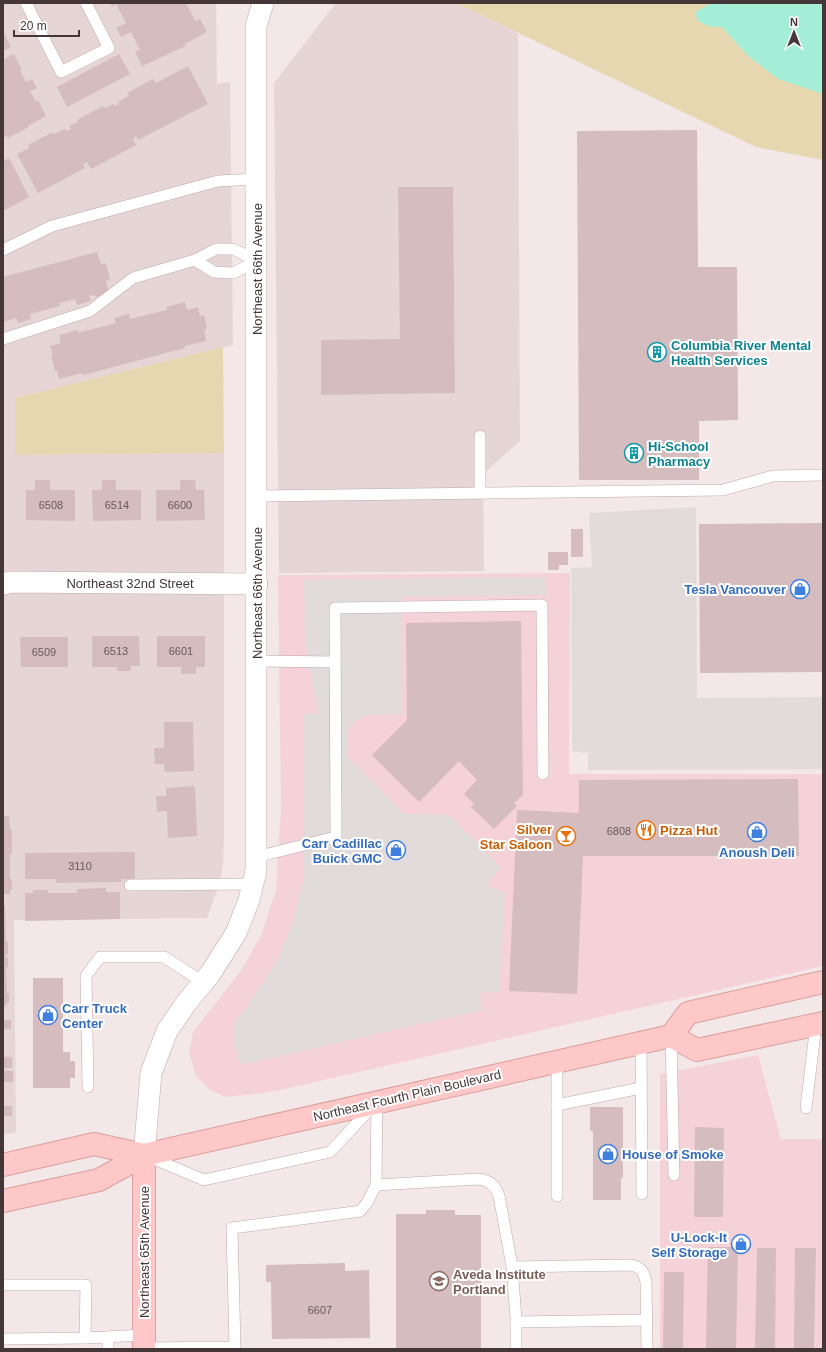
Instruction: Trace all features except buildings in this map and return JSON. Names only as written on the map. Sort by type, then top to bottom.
[{"type":"main road","points":[[820,1024],[697,1050],[671,1036],[688,1013],[823,982]]},
{"type":"main road","name":"Northeast Fourth Plain Boulevard","points":[[3,1201],[99,1180],[144,1155],[671,1036]]},
{"type":"main road","name":"Northeast Fourth Plain Boulevard","points":[[3,1165],[94,1144],[144,1155]]},
{"type":"main road","name":"Northeast 65th Avenue","points":[[144,1155],[144,1344]]},
{"type":"street","name":"Northeast 66th Avenue","points":[[144,1155],[152,1073],[167,1031],[187,1002],[210,974],[236,933],[249,900],[256,871],[256,26],[263,3]]},
{"type":"street","name":"Northeast 32nd Street","points":[[3,584],[11,582],[257,584]]},
{"type":"lane","points":[[26,3],[61,72],[109,48],[86,3]]},
{"type":"lane","points":[[3,250],[52,226],[218,181],[257,179]]},
{"type":"lane","points":[[3,339],[90,311],[133,278],[195,260],[216,249],[233,249],[257,261]]},
{"type":"lane","points":[[195,260],[214,272],[233,273],[257,261]]},
{"type":"lane","points":[[480,436],[480,493]]},
{"type":"lane","points":[[257,496],[723,490],[773,476],[823,475]]},
{"type":"lane","points":[[256,857],[336,837],[335,608],[542,605],[543,774]]},
{"type":"lane","points":[[257,661],[336,662]]},
{"type":"lane","points":[[130,885],[253,884]]},
{"type":"lane","points":[[88,1087],[86,976],[100,957],[164,957],[203,982]]},
{"type":"lane","points":[[806,1108],[818,1048],[820,1024]]},
{"type":"lane","points":[[671,1036],[674,1175]]},
{"type":"lane","points":[[641,1042],[642,1194]]},
{"type":"lane","points":[[556,1062],[557,1196]]},
{"type":"lane","points":[[556,1105],[642,1088]]},
{"type":"lane","points":[[144,1155],[204,1180],[330,1152],[377,1102]]},
{"type":"lane","points":[[3,1339],[108,1337],[144,1344],[235,1347],[232,1228],[358,1211],[368,1203],[376,1185],[377,1102]]},
{"type":"lane","points":[[376,1185],[473,1179],[490,1183],[498,1191],[512,1267],[516,1322],[516,1349]]},
{"type":"lane","points":[[512,1267],[631,1265],[641,1269],[646,1282],[647,1349]]},
{"type":"lane","points":[[3,1285],[86,1285],[85,1338]]},
{"type":"lane","points":[[516,1322],[646,1320]]},
{"type":"lane","points":[[108,1337],[108,1349]]},
{"type":"shaded area","points":[[3,3],[216,3],[217,84],[230,82],[233,345],[16,398],[15,455],[224,453],[224,839],[223,863],[220,882],[207,918],[14,920],[16,1132],[3,1135]]},
{"type":"shaded area","points":[[336,3],[456,3],[518,33],[520,441],[483,474],[484,571],[279,573],[274,83]]},
{"type":"shaded area","points":[[456,3],[823,3],[823,160],[756,147]]},
{"type":"shaded area","points":[[711,3],[823,3],[823,94],[778,79],[748,56],[722,27],[711,27],[698,21],[695,12]]},
{"type":"shaded area","points":[[223,347],[224,453],[15,455],[15,398]]},
{"type":"shaded area","points":[[696,507],[697,698],[823,697],[823,769],[588,770],[588,753],[572,751],[571,568],[592,567],[589,513]]},
{"type":"shaded area","name":"Carr Cadillac Buick GMC","points":[[570,573],[569,774],[823,774],[823,966],[271,1092],[226,1097],[209,1089],[196,1076],[189,1053],[193,1032],[240,972],[261,936],[276,890],[281,809],[278,575]]},
{"type":"shaded area","points":[[545,577],[547,595],[401,597],[402,714],[368,715],[355,721],[348,730],[347,756],[404,814],[449,815],[501,867],[486,885],[505,893],[499,992],[479,993],[482,1010],[240,1065],[233,1036],[235,1021],[246,1008],[278,959],[293,922],[304,878],[303,714],[318,714],[305,641],[304,580]]},
{"type":"shaded area","name":"U-Lock-It Self Storage","points":[[758,1055],[781,1139],[823,1139],[823,1349],[660,1349],[660,1074]]},
{"type":"place","name":"Columbia River Mental Health Services","points":[[657,352]]},
{"type":"place","name":"Hi-School Pharmacy","points":[[634,453]]},
{"type":"place","name":"Tesla Vancouver","points":[[800,589]]},
{"type":"place","name":"Pizza Hut","points":[[646,830]]},
{"type":"place","name":"Anoush Deli","points":[[757,832]]},
{"type":"place","name":"Silver Star Saloon","points":[[566,836]]},
{"type":"place","name":"Carr Cadillac Buick GMC","points":[[396,850]]},
{"type":"place","name":"Carr Truck Center","points":[[48,1015]]},
{"type":"place","name":"House of Smoke","points":[[608,1154]]},
{"type":"place","name":"U-Lock-It Self Storage","points":[[741,1244]]},
{"type":"place","name":"Aveda Institute Portland","points":[[439,1281]]}]
